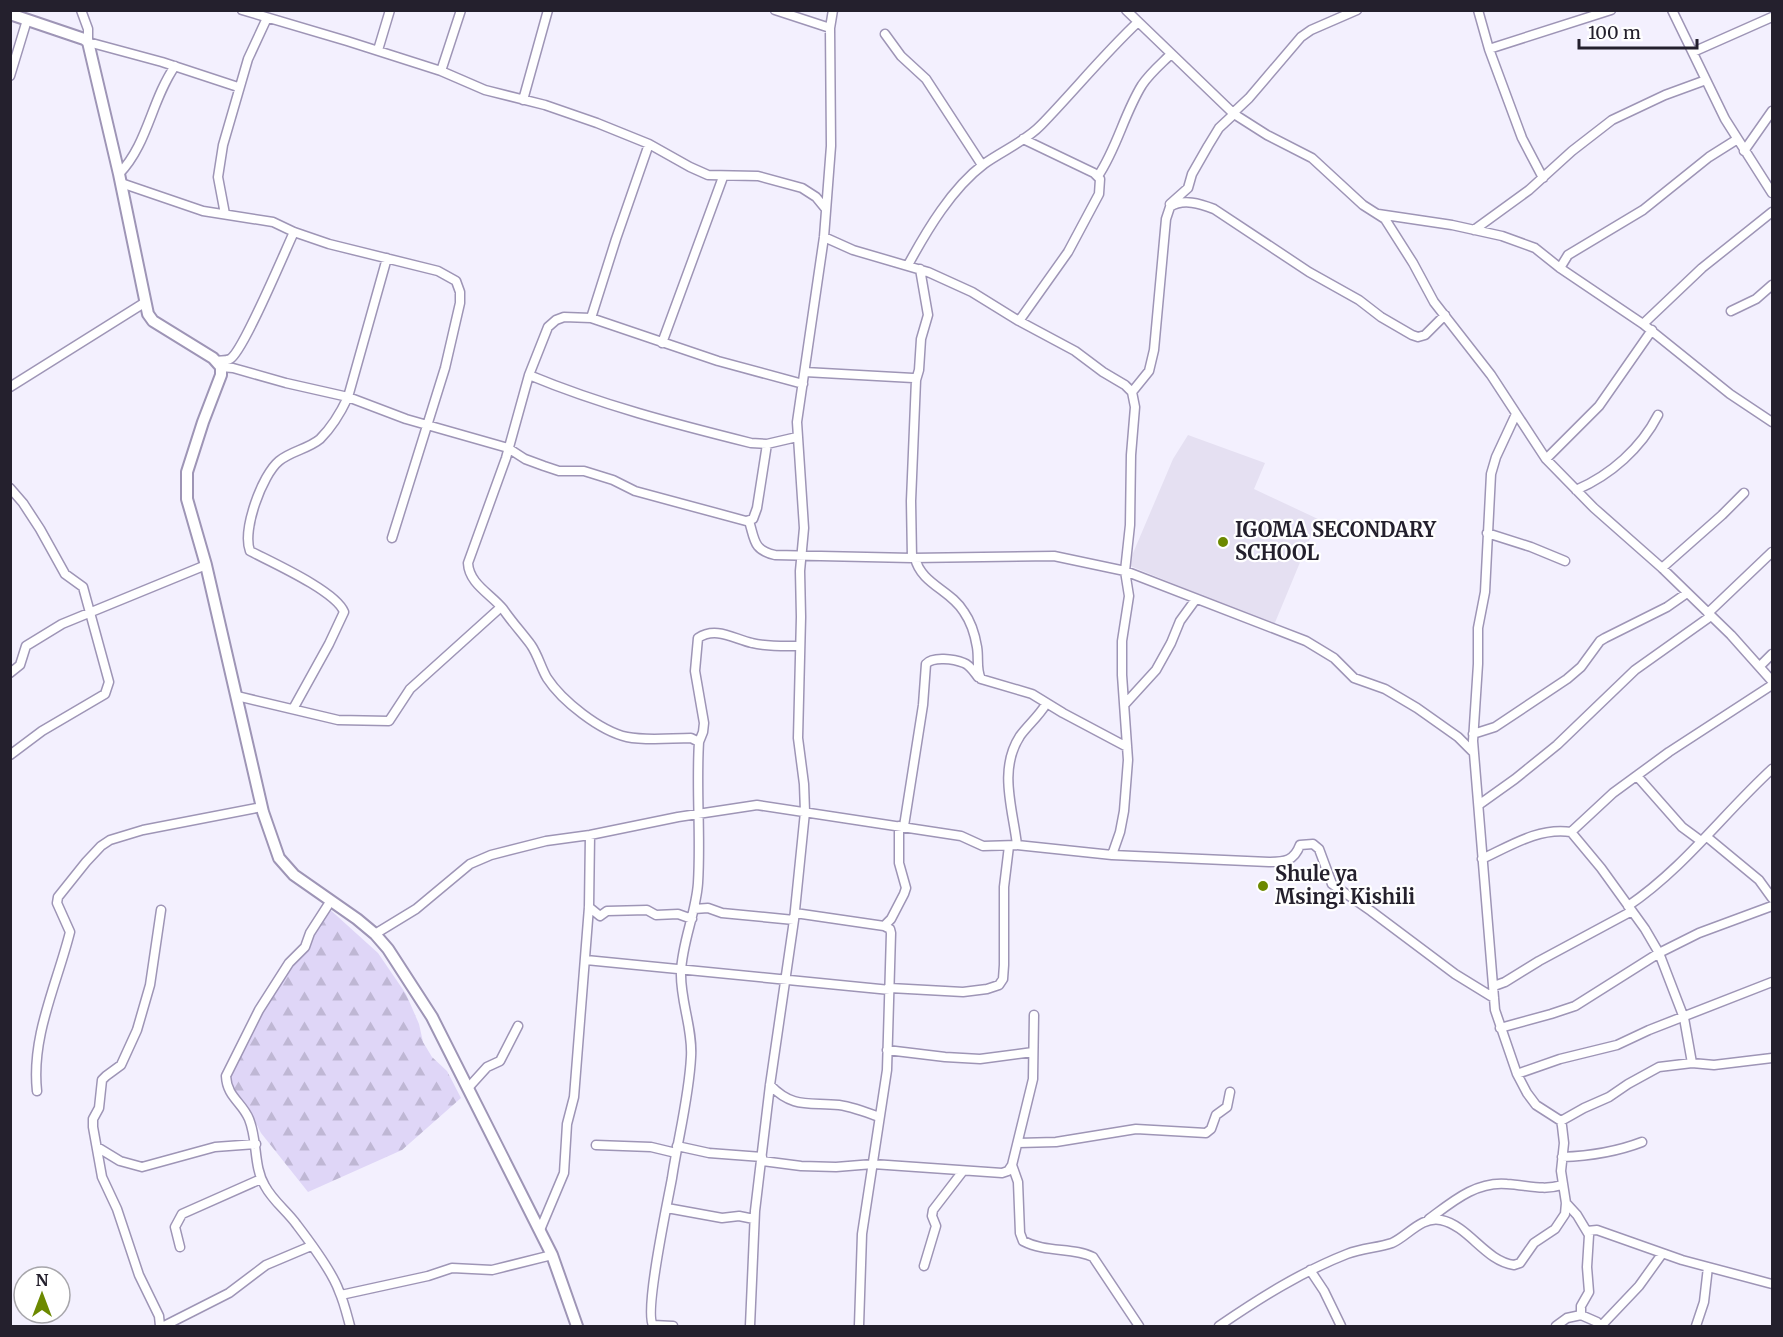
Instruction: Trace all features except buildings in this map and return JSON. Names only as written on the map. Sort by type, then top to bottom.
[{"type":"main road","points":[[10,15],[88,42],[120,178],[144,303],[153,321],[219,364],[221,375],[187,472],[187,499],[206,565],[262,807],[279,858],[294,875],[375,934],[388,949],[432,1017],[552,1255],[578,1326]]},
{"type":"street","points":[[81,10],[88,29],[88,42],[175,66],[238,87]]},
{"type":"street","points":[[242,10],[266,15],[378,50],[441,71],[485,90],[597,123],[649,144],[708,175],[758,176],[809,191],[825,208]]},
{"type":"street","points":[[378,50],[390,10]]},
{"type":"street","points":[[441,71],[461,10]]},
{"type":"street","points":[[523,100],[548,10]]},
{"type":"street","points":[[775,10],[830,28]]},
{"type":"street","points":[[750,1326],[754,1219],[770,1085],[795,917],[805,812],[798,738],[800,571],[804,528],[797,422],[824,237],[831,146],[830,28],[833,10]]},
{"type":"street","points":[[1126,10],[1233,113],[1267,135],[1312,158],[1392,228],[1434,302],[1491,375],[1546,459],[1576,490],[1662,568],[1760,666],[1773,683],[1669,752],[1613,793],[1571,832]]},
{"type":"street","points":[[1132,392],[1149,371],[1154,350],[1166,219],[1172,201],[1188,188],[1192,174],[1219,128],[1249,98],[1301,37],[1311,30],[1357,10]]},
{"type":"street","points":[[1478,10],[1489,49],[1521,138],[1543,178]]},
{"type":"street","points":[[1489,49],[1611,10]]},
{"type":"street","points":[[1672,10],[1736,140],[1773,193]]},
{"type":"street","points":[[225,214],[224,200],[219,188],[219,163],[238,87],[266,15]]},
{"type":"street","points":[[1693,52],[1773,17]]},
{"type":"street","points":[[10,76],[27,20]]},
{"type":"street","points":[[908,265],[923,237],[947,203],[982,165],[1040,127],[1097,62],[1138,22]]},
{"type":"street","points":[[885,34],[901,56],[926,79],[982,165]]},
{"type":"street","points":[[1098,176],[1108,161],[1140,88],[1149,75],[1171,54]]},
{"type":"street","points":[[175,66],[157,96],[139,148],[120,178],[203,211],[273,222],[329,244],[438,271],[456,281],[460,292],[460,303],[445,368],[392,538]]},
{"type":"street","points":[[1474,230],[1495,217],[1580,144],[1612,120],[1656,99],[1706,80]]},
{"type":"street","points":[[1744,151],[1773,111]]},
{"type":"street","points":[[1019,321],[1068,252],[1099,194],[1100,183],[1098,176],[1023,139]]},
{"type":"street","points":[[1560,268],[1568,255],[1643,210],[1709,157],[1736,140]]},
{"type":"street","points":[[591,318],[649,144]]},
{"type":"street","points":[[662,343],[723,177]]},
{"type":"street","points":[[1170,207],[1175,204],[1200,203],[1214,209],[1249,230],[1309,272],[1359,300],[1381,317],[1412,335],[1418,337],[1425,335],[1446,315]]},
{"type":"street","points":[[1643,324],[1702,268],[1773,212]]},
{"type":"street","points":[[1377,214],[1452,225],[1502,236],[1535,248],[1560,268],[1652,330],[1730,394],[1773,422]]},
{"type":"street","points":[[219,364],[230,359],[239,347],[294,232]]},
{"type":"street","points":[[824,237],[853,250],[920,269],[972,292],[1019,321],[1075,351],[1132,392],[1135,407],[1131,455],[1130,525],[1125,571],[1129,596],[1122,641],[1127,747],[1124,811],[1112,855]]},
{"type":"street","points":[[293,709],[344,612],[339,605],[316,587],[250,551],[249,534],[261,490],[274,466],[281,459],[319,440],[340,414],[348,397],[387,258]]},
{"type":"street","points":[[920,269],[928,315],[921,339],[916,380],[911,501],[913,558],[917,568],[924,576],[959,604],[968,618],[977,647],[979,677]]},
{"type":"street","points":[[1731,311],[1756,299],[1773,285]]},
{"type":"street","points":[[10,387],[144,303]]},
{"type":"street","points":[[699,742],[691,738],[628,737],[615,733],[584,715],[560,695],[547,677],[531,646],[501,607],[472,578],[468,570],[468,563],[508,448],[529,375],[548,327],[556,320],[564,317],[591,318],[718,361],[803,384]]},
{"type":"street","points":[[1546,459],[1599,406],[1652,330]]},
{"type":"street","points":[[219,364],[286,383],[348,397],[406,419],[508,448],[525,459],[559,471],[584,471],[613,480],[635,491],[696,509],[749,521],[753,519],[757,508],[768,444]]},
{"type":"street","points":[[805,372],[916,380]]},
{"type":"street","points":[[529,375],[568,392],[617,408],[751,443],[768,444],[797,437]]},
{"type":"street","points":[[1516,414],[1493,464],[1486,533],[1485,592],[1478,628],[1473,752],[1494,998],[1500,1028],[1517,1074],[1531,1100],[1545,1113],[1561,1121]]},
{"type":"street","points":[[1576,490],[1599,479],[1622,461],[1649,432],[1659,415]]},
{"type":"street","points":[[10,488],[40,529],[65,574],[83,587],[109,682],[105,694],[42,730],[10,755]]},
{"type":"street","points":[[1662,568],[1744,493]]},
{"type":"street","points":[[749,521],[755,543],[760,550],[775,555],[913,558],[1054,556],[1125,571],[1285,632],[1320,648],[1354,678],[1398,695],[1458,737],[1473,752]]},
{"type":"street","points":[[1486,533],[1531,547],[1564,561]]},
{"type":"street","points":[[1479,804],[1557,745],[1635,670],[1709,615],[1773,552]]},
{"type":"street","points":[[10,673],[20,665],[24,648],[62,624],[206,565]]},
{"type":"street","points":[[1473,734],[1495,727],[1567,679],[1581,667],[1600,641],[1667,607],[1687,593]]},
{"type":"street","points":[[1125,704],[1156,670],[1180,621],[1196,599]]},
{"type":"street","points":[[237,696],[338,720],[389,721],[410,688],[501,607]]},
{"type":"street","points":[[673,1326],[653,1325],[650,1320],[656,1266],[691,1057],[690,1029],[682,992],[681,970],[698,882],[700,801],[697,766],[699,742],[704,723],[695,671],[698,638],[705,634],[720,633],[753,644],[800,646]]},
{"type":"street","points":[[1760,666],[1773,654]]},
{"type":"street","points":[[884,926],[906,888],[899,863],[902,826],[923,705],[927,661],[936,659],[965,663],[979,677],[992,684],[1022,690],[1127,747]]},
{"type":"street","points":[[586,960],[890,989],[963,992],[999,985],[1003,979],[1004,965],[1004,887],[1013,845],[1008,769],[1010,758],[1020,737],[1046,704]]},
{"type":"street","points":[[1494,986],[1505,982],[1630,908],[1704,839],[1773,769]]},
{"type":"street","points":[[1637,776],[1682,827],[1704,839],[1759,880],[1773,898]]},
{"type":"street","points":[[700,801],[720,811]]},
{"type":"street","points":[[375,934],[416,909],[471,864],[491,855],[646,823],[757,806],[961,836],[983,846],[1013,845],[1112,855],[1279,862],[1296,855],[1300,845],[1313,844],[1319,849],[1332,884],[1455,974],[1494,998]]},
{"type":"street","points":[[37,1091],[35,1067],[41,1031],[70,932],[57,903],[60,894],[86,862],[110,840],[143,830],[262,807]]},
{"type":"street","points":[[1482,859],[1531,837],[1552,831],[1571,832],[1589,852],[1630,908],[1659,953],[1683,1018],[1692,1063]]},
{"type":"street","points":[[540,1230],[564,1173],[564,1147],[574,1097],[590,906],[590,835]]},
{"type":"street","points":[[330,902],[310,933],[305,947],[289,963],[259,1010],[226,1076],[230,1092],[247,1113],[253,1127],[261,1179],[273,1199],[298,1226],[329,1272],[341,1295],[350,1326]]},
{"type":"street","points":[[590,906],[600,916],[607,911],[647,910],[656,915],[678,914],[692,918]]},
{"type":"street","points":[[1500,1028],[1575,1006],[1659,953],[1699,933],[1773,906]]},
{"type":"street","points":[[694,909],[708,908],[722,913],[795,917],[884,926],[890,929],[887,1070],[862,1234],[860,1326]]},
{"type":"street","points":[[161,910],[148,995],[133,1043],[121,1065],[106,1076],[100,1087],[99,1107],[93,1119],[105,1184],[117,1209],[147,1293],[162,1326],[229,1293],[266,1265],[311,1246]]},
{"type":"street","points":[[1517,1074],[1560,1059],[1617,1046],[1649,1030],[1773,982]]},
{"type":"street","points":[[596,1145],[651,1147],[762,1159],[801,1166],[836,1167],[873,1164],[1002,1173],[1008,1171],[1012,1165],[1034,1079],[1034,1015]]},
{"type":"street","points":[[468,1088],[487,1066],[500,1061],[518,1026]]},
{"type":"street","points":[[887,1050],[945,1058],[980,1059],[1033,1052]]},
{"type":"street","points":[[1561,1121],[1609,1097],[1659,1067],[1692,1063],[1714,1065],[1773,1058]]},
{"type":"street","points":[[770,1085],[781,1097],[788,1100],[842,1105],[879,1117]]},
{"type":"street","points":[[1018,1143],[1056,1142],[1136,1129],[1206,1133],[1211,1129],[1216,1115],[1227,1107],[1230,1092]]},
{"type":"street","points":[[1426,1221],[1434,1220],[1452,1224],[1500,1260],[1515,1265],[1520,1263],[1534,1243],[1555,1229],[1564,1214],[1566,1203],[1562,1185],[1564,1143],[1561,1121]]},
{"type":"street","points":[[1562,1156],[1602,1154],[1642,1142]]},
{"type":"street","points":[[97,1147],[120,1161],[142,1167],[215,1147],[256,1144]]},
{"type":"street","points":[[1012,1165],[1018,1182],[1020,1233],[1023,1241],[1043,1248],[1093,1257],[1139,1326]]},
{"type":"street","points":[[924,1266],[936,1226],[932,1216],[933,1210],[963,1171]]},
{"type":"street","points":[[180,1247],[175,1227],[182,1214],[261,1179]]},
{"type":"street","points":[[1219,1326],[1280,1286],[1310,1270],[1360,1249],[1394,1242],[1478,1187],[1506,1183],[1546,1189],[1562,1185]]},
{"type":"street","points":[[1566,1203],[1577,1215],[1589,1239],[1587,1267],[1589,1292],[1581,1306],[1581,1315]]},
{"type":"street","points":[[667,1208],[722,1218],[739,1216],[754,1219]]},
{"type":"street","points":[[1587,1231],[1597,1230],[1662,1254],[1772,1283]]},
{"type":"street","points":[[1556,1326],[1567,1318],[1581,1315],[1601,1326],[1639,1286],[1662,1254]]},
{"type":"street","points":[[341,1295],[428,1276],[452,1268],[492,1270],[552,1255]]},
{"type":"street","points":[[1696,1326],[1704,1302],[1708,1267]]},
{"type":"street","points":[[1310,1270],[1324,1291],[1341,1326]]},
{"type":"shaded area","name":"IGOMA SECONDARY SCHOOL","points":[[1188,435],[1265,463],[1254,489],[1318,519],[1274,625],[1128,565],[1173,459]]},
{"type":"green space","points":[[326,906],[378,953],[406,994],[419,1024],[423,1042],[432,1057],[447,1071],[461,1098],[402,1150],[308,1192],[261,1133],[252,1115],[236,1100],[226,1078],[253,1018],[291,967],[302,956]]},
{"type":"place","name":"IGOMA SECONDARY SCHOOL","points":[[1223,542]]},
{"type":"place","name":"Shule ya Msingi Kishili","points":[[1263,886]]}]
